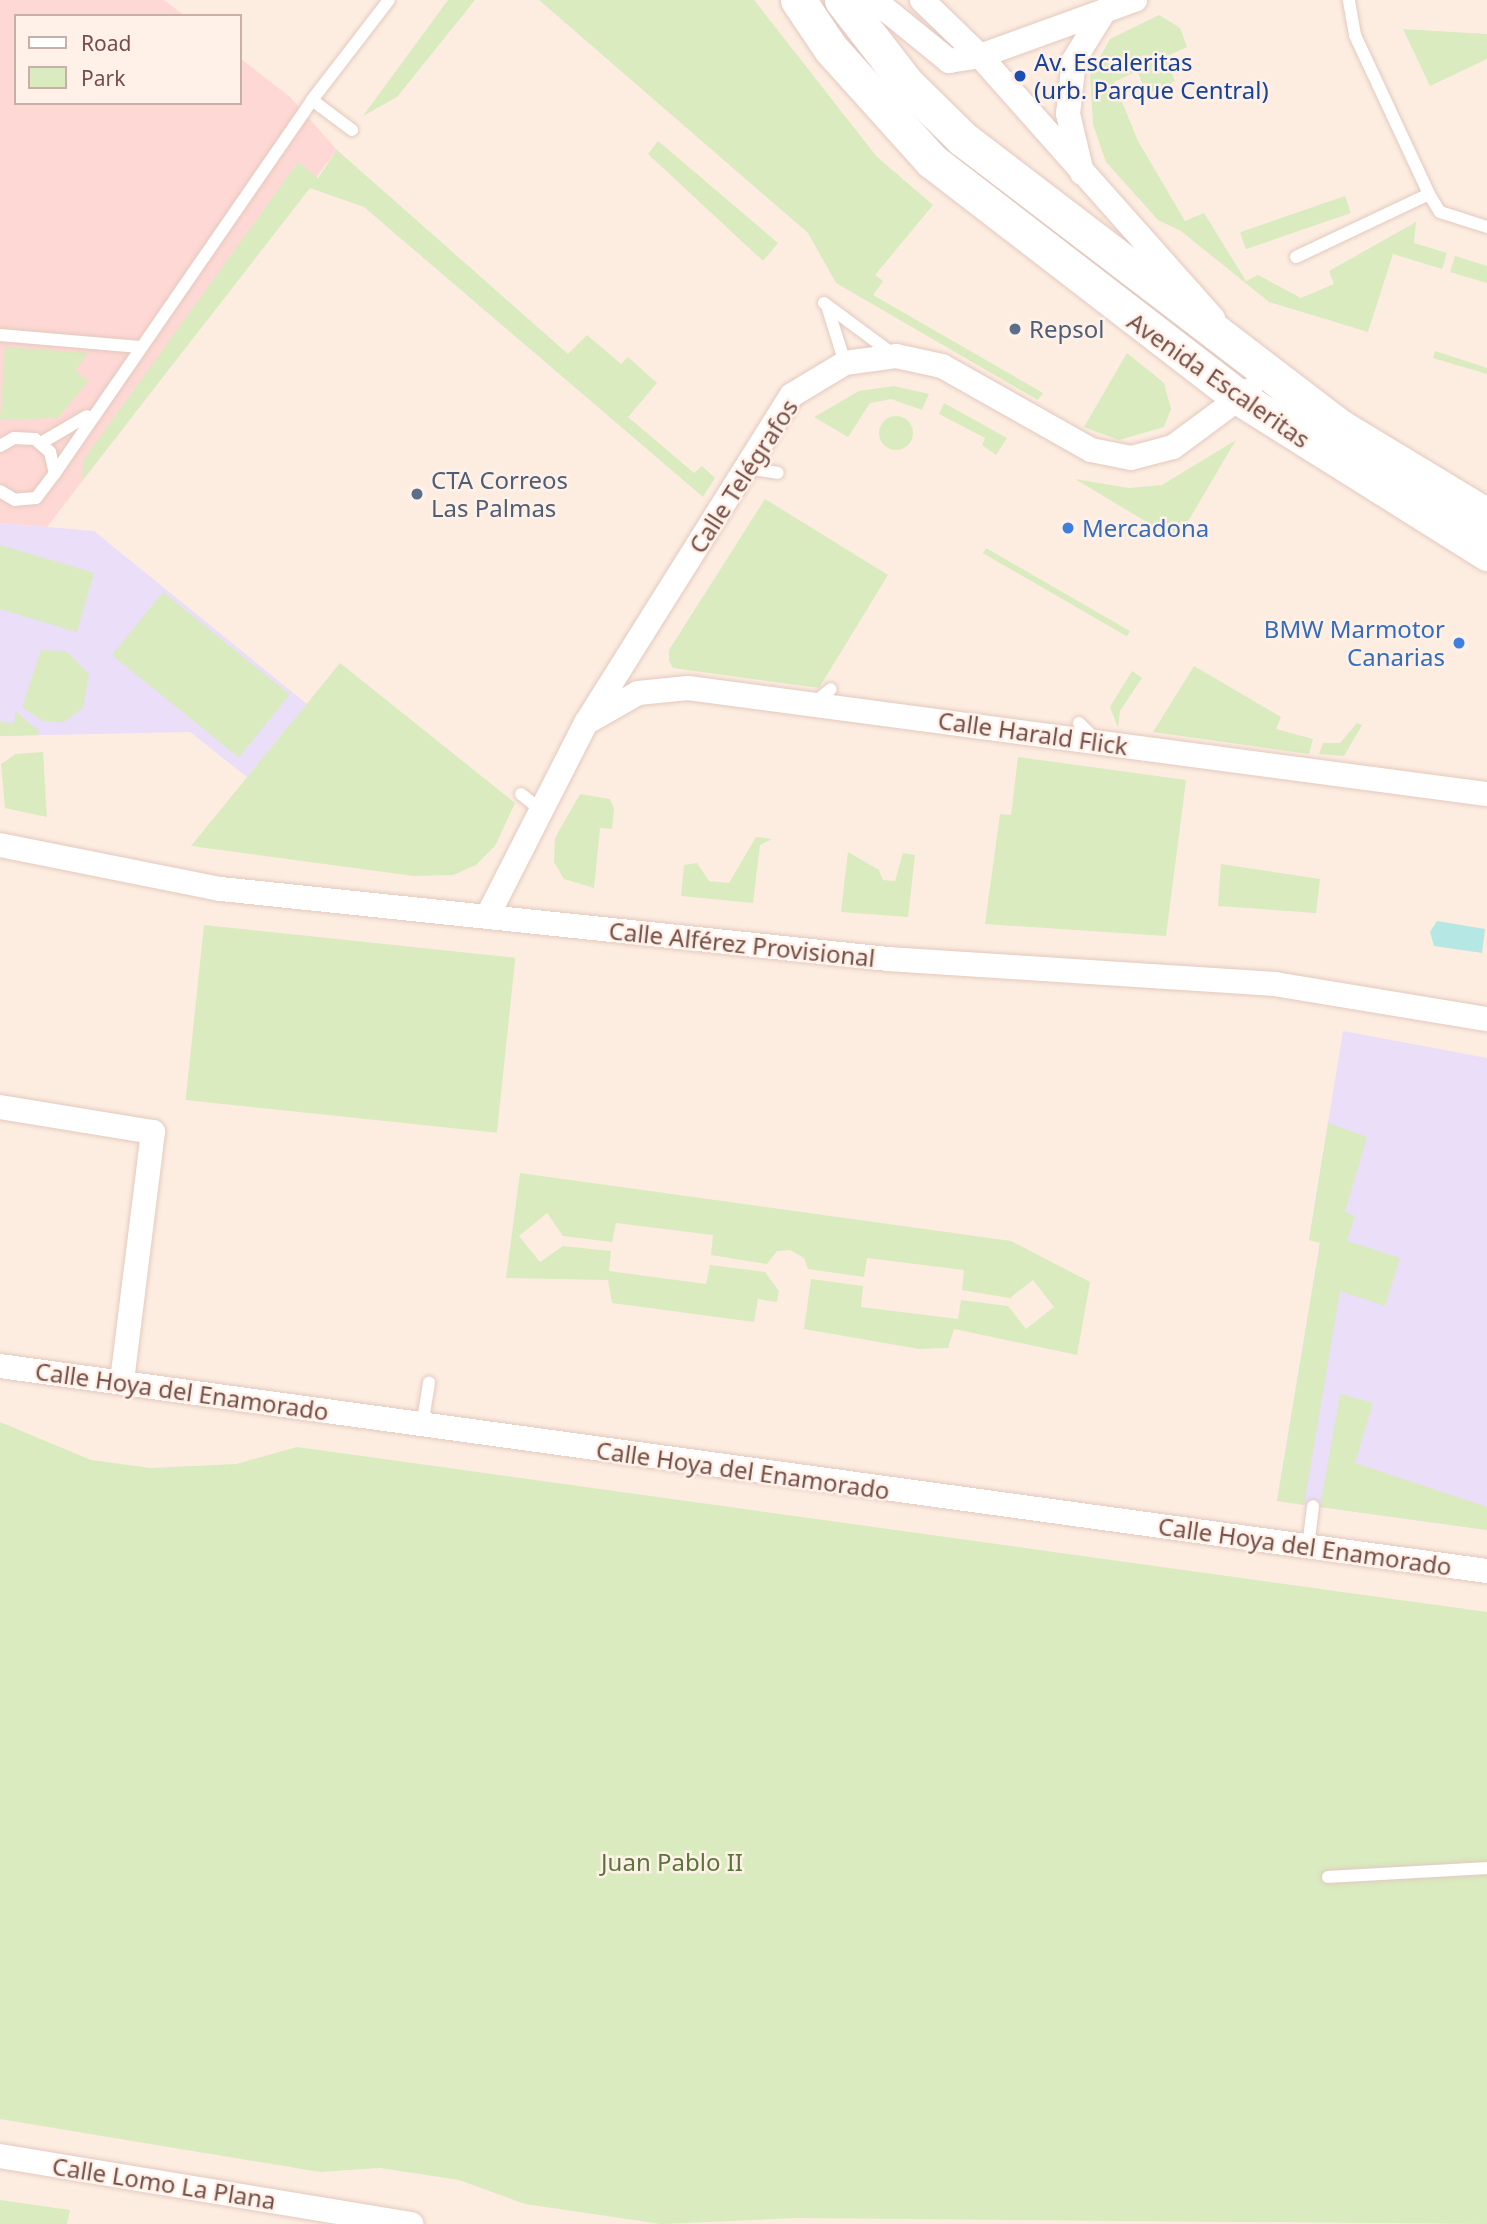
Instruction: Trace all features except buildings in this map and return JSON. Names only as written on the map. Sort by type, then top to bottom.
[{"type":"street","name":"Avenida Escaleritas","points":[[798,0],[831,50],[932,160],[1240,398],[1483,533]]},
{"type":"street","name":"Avenida Escaleritas","points":[[842,0],[907,84],[963,139],[1258,367],[1483,533]]},
{"type":"street","points":[[874,0],[949,61],[980,56],[1135,0]]},
{"type":"street","points":[[922,0],[980,56],[1083,177],[1180,277],[1258,367]]},
{"type":"street","points":[[1083,177],[1068,114],[1074,60],[1103,13]]},
{"type":"street","name":"Calle Telégrafos","points":[[488,915],[586,723],[792,395],[845,363],[896,356],[942,366],[1091,450],[1131,458],[1173,447],[1240,398],[1258,367]]},
{"type":"street","name":"Calle Harald Flick","points":[[586,723],[638,693],[676,689],[822,696],[1098,742],[1487,794]]},
{"type":"street","name":"Calle Alférez Provisional","points":[[0,845],[221,889],[888,958],[1275,984],[1487,1019]]},
{"type":"street","points":[[0,1107],[153,1132],[122,1382]]},
{"type":"street","name":"Calle Hoya del Enamorado","points":[[0,1366],[1487,1571]]},
{"type":"street","name":"Calle Lomo La Plana","points":[[0,2156],[411,2224]]},
{"type":"lane","points":[[0,491],[15,500],[36,498],[55,473],[91,414],[313,100],[389,0]]},
{"type":"lane","points":[[1349,0],[1355,35],[1429,194],[1440,212],[1487,227]]},
{"type":"lane","points":[[313,100],[352,130]]},
{"type":"lane","points":[[1296,257],[1429,194]]},
{"type":"lane","points":[[845,363],[824,303],[896,356]]},
{"type":"lane","points":[[0,335],[139,346]]},
{"type":"lane","points":[[41,443],[91,414]]},
{"type":"lane","points":[[0,446],[24,436],[41,443],[55,473]]},
{"type":"lane","points":[[747,468],[778,473]]},
{"type":"lane","points":[[1079,723],[1098,742]]},
{"type":"lane","points":[[521,794],[541,810]]},
{"type":"lane","points":[[422,1426],[429,1383]]},
{"type":"lane","points":[[1308,1547],[1312,1506]]},
{"type":"lane","points":[[1328,1877],[1487,1868]]},
{"type":"shaded area","points":[[0,0],[164,0],[182,14],[14,14],[14,105],[242,105],[242,60],[290,97],[337,150],[47,527],[0,523]]},
{"type":"shaded area","points":[[0,523],[94,531],[307,704],[247,777],[190,732],[0,736]]},
{"type":"shaded area","points":[[1343,1031],[1487,1058],[1487,1530],[1277,1501],[1320,1243],[1309,1240]]},
{"type":"green space","points":[[448,0],[475,0],[397,97],[363,116]]},
{"type":"green space","points":[[539,0],[754,0],[877,157],[933,205],[875,275],[883,281],[873,295],[1043,393],[1038,400],[836,283],[808,233]]},
{"type":"green space","points":[[1159,15],[1180,28],[1187,47],[1165,57],[1175,81],[1147,94],[1137,71],[1114,82],[1138,141],[1185,221],[1204,213],[1246,281],[1258,275],[1301,298],[1334,284],[1329,271],[1416,222],[1414,243],[1447,253],[1442,269],[1393,254],[1368,332],[1269,302],[1181,231],[1158,220],[1106,162],[1093,124],[1090,75],[1110,39]]},
{"type":"green space","points":[[1403,29],[1487,34],[1487,59],[1430,86]]},
{"type":"green space","points":[[658,141],[778,243],[763,261],[648,154]]},
{"type":"green space","points":[[337,150],[568,354],[587,335],[621,364],[628,357],[657,383],[628,417],[694,473],[702,466],[715,478],[703,497],[364,207],[310,188],[82,481],[84,459],[298,162],[318,178]]},
{"type":"green space","points":[[1345,196],[1351,213],[1246,249],[1240,232]]},
{"type":"green space","points":[[1455,256],[1487,266],[1487,283],[1450,272]]},
{"type":"green space","points":[[5,347],[88,353],[75,371],[88,381],[58,418],[0,420]]},
{"type":"green space","points":[[1435,351],[1487,368],[1487,374],[1433,358]]},
{"type":"green space","points":[[1127,353],[1164,383],[1171,409],[1164,427],[1119,440],[1084,427]]},
{"type":"green space","points":[[894,386],[929,394],[922,410],[891,399],[870,403],[848,437],[814,417],[859,391]]},
{"type":"green space","points":[[944,403],[1007,438],[996,455],[982,445],[985,438],[939,414]]},
{"type":"green space","points":[[896,416],[908,421],[913,433],[908,445],[896,450],[884,445],[879,433],[884,421]]},
{"type":"green space","points":[[1236,440],[1177,540],[1075,479],[1129,488],[1162,485]]},
{"type":"green space","points":[[765,499],[888,575],[819,688],[673,668],[669,661],[669,650]]},
{"type":"green space","points":[[0,545],[94,573],[77,632],[0,609]]},
{"type":"green space","points":[[986,548],[1130,631],[1127,636],[983,553]]},
{"type":"green space","points":[[163,592],[290,695],[239,758],[112,655]]},
{"type":"green space","points":[[41,650],[66,651],[89,674],[83,708],[64,722],[43,721],[22,707]]},
{"type":"green space","points":[[340,663],[515,803],[495,846],[476,865],[453,875],[414,876],[191,846]]},
{"type":"green space","points":[[1194,666],[1281,717],[1276,729],[1313,739],[1309,754],[1153,732]]},
{"type":"green space","points":[[1132,671],[1142,678],[1120,711],[1118,728],[1110,707]]},
{"type":"green space","points":[[16,712],[39,731],[38,735],[0,736],[0,721],[13,724]]},
{"type":"green space","points":[[1357,723],[1362,725],[1344,756],[1319,754],[1323,743],[1340,743]]},
{"type":"green space","points":[[43,752],[47,817],[5,808],[1,764],[16,754]]},
{"type":"green space","points":[[1018,757],[1186,780],[1166,936],[985,924],[1000,814],[1011,815]]},
{"type":"green space","points":[[580,794],[610,799],[614,809],[612,829],[600,828],[594,888],[564,879],[554,862],[555,838]]},
{"type":"green space","points":[[756,837],[772,839],[760,845],[753,903],[681,896],[684,865],[697,863],[709,881],[729,883]]},
{"type":"green space","points":[[848,852],[879,870],[883,880],[895,881],[903,853],[915,855],[908,917],[841,912]]},
{"type":"green space","points":[[1221,864],[1320,879],[1316,913],[1218,906]]},
{"type":"green space","points":[[204,925],[515,958],[497,1133],[186,1100]]},
{"type":"green space","points":[[1328,1123],[1367,1137],[1345,1212],[1355,1216],[1347,1241],[1400,1258],[1385,1306],[1340,1291],[1304,1505],[1277,1501],[1320,1243],[1309,1240]]},
{"type":"green space","points":[[520,1173],[1011,1241],[1090,1282],[1077,1355],[954,1329],[948,1348],[919,1349],[804,1329],[811,1279],[863,1286],[861,1307],[958,1319],[961,1300],[1008,1306],[1026,1329],[1054,1307],[1033,1280],[1010,1298],[962,1290],[964,1270],[867,1258],[864,1277],[808,1269],[804,1258],[790,1250],[777,1251],[767,1264],[711,1255],[713,1235],[616,1223],[612,1242],[563,1236],[547,1213],[519,1236],[540,1262],[563,1246],[611,1251],[609,1271],[706,1284],[710,1265],[765,1272],[779,1291],[777,1302],[758,1299],[754,1322],[612,1303],[608,1280],[506,1278]]},
{"type":"green space","points":[[1340,1394],[1373,1403],[1355,1463],[1487,1507],[1487,1530],[1320,1507]]},
{"type":"green space","name":"Juan Pablo II","points":[[0,1422],[91,1460],[151,1468],[236,1464],[297,1447],[1487,1612],[1487,2224],[796,2218],[661,2224],[525,2204],[459,2180],[380,2168],[320,2172],[0,2119]]},
{"type":"green space","points":[[0,2200],[70,2210],[67,2224],[0,2224]]},
{"type":"water","points":[[1437,921],[1485,929],[1482,953],[1434,946],[1430,932]]},
{"type":"place","name":"Av. Escaleritas (urb. Parque Central)","points":[[1020,76]]},
{"type":"place","name":"Repsol","points":[[1015,329]]},
{"type":"place","name":"CTA Correos Las Palmas","points":[[417,494]]},
{"type":"place","name":"Mercadona","points":[[1068,528]]},
{"type":"place","name":"BMW Marmotor Canarias","points":[[1459,643]]}]
